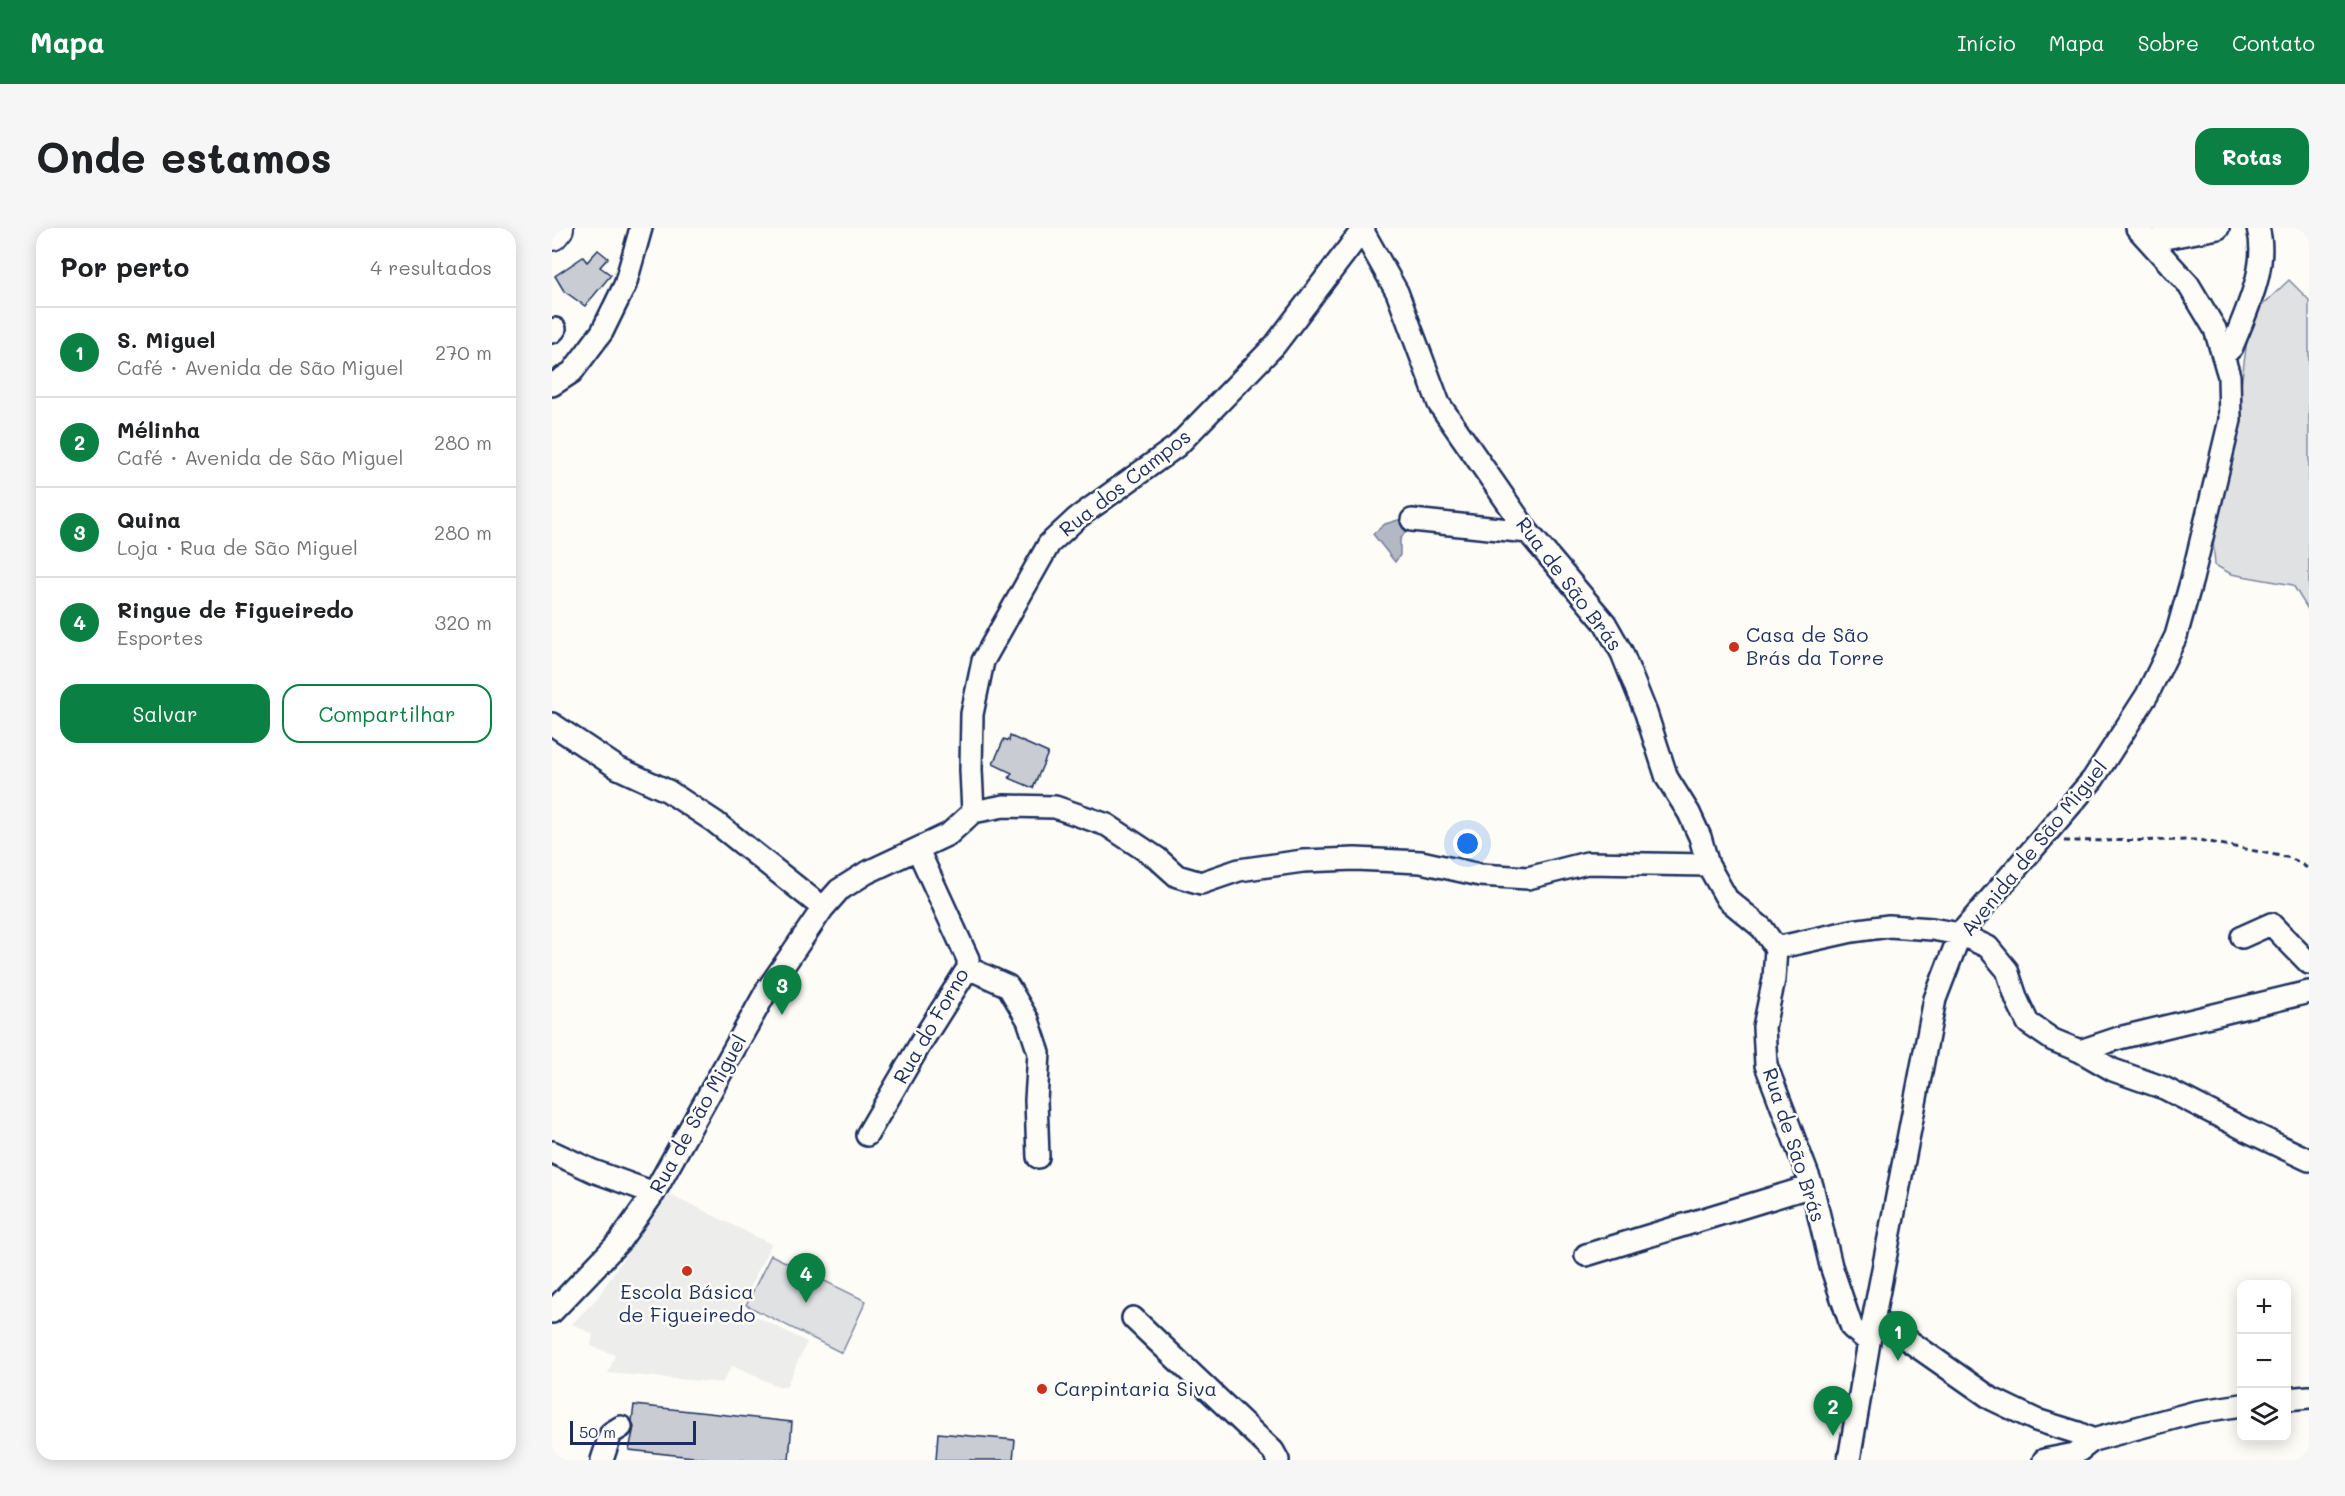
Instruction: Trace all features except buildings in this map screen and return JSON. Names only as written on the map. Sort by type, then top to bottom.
[{"type":"highway","points":[[552,234],[557,228]]},
{"type":"street","points":[[552,385],[572,372],[602,332],[625,285],[641,228]]},
{"type":"street","points":[[2143,234],[2218,228]]},
{"type":"street","points":[[2223,356],[2232,347],[2258,273],[2261,238],[2258,228]]},
{"type":"street","name":"Rua de São Brás","points":[[1362,229],[1397,292],[1440,404],[1528,532],[1605,623],[1622,653],[1646,713],[1667,778],[1687,809],[1700,837],[1708,865],[1727,899],[1762,928],[1776,948],[1774,979],[1764,1028],[1767,1065],[1812,1186],[1831,1266],[1852,1328],[1871,1332]]},
{"type":"street","name":"Rua dos Campos","points":[[973,812],[972,714],[983,661],[1049,544],[1077,518],[1177,446],[1275,345],[1362,229]]},
{"type":"street","name":"Avenida de São Miguel","points":[[1849,1460],[1871,1332],[1935,999],[1960,934],[2093,779],[2147,695],[2176,636],[2192,579],[2230,420],[2229,376],[2215,329],[2188,284],[2143,234]]},
{"type":"street","points":[[1412,520],[1528,532]]},
{"type":"street","points":[[552,724],[618,768],[668,791],[715,822],[823,908]]},
{"type":"street","points":[[973,812],[1004,806],[1055,807],[1107,825],[1157,858],[1177,876],[1200,883],[1239,870],[1304,861],[1355,859],[1421,862],[1480,875],[1528,878],[1587,863],[1708,865]]},
{"type":"street","name":"Rua de São Miguel","points":[[552,1312],[619,1242],[654,1193],[767,990],[823,908],[839,890],[866,873],[949,834],[973,812]]},
{"type":"street","name":"Rua do Forno","points":[[867,1135],[968,968],[968,959],[918,850]]},
{"type":"street","points":[[2242,937],[2271,924],[2309,963]]},
{"type":"street","points":[[1776,948],[1852,931],[1889,927],[1932,929],[1960,934],[1988,947],[2007,970],[2028,1023],[2053,1040],[2080,1051],[2112,1070],[2164,1088],[2309,1160]]},
{"type":"street","points":[[968,968],[1008,986],[1028,1020],[1039,1053],[1036,1100],[1038,1157]]},
{"type":"street","points":[[2080,1051],[2119,1038],[2309,992]]},
{"type":"street","points":[[552,1152],[592,1171],[654,1193]]},
{"type":"street","points":[[1586,1255],[1812,1186]]},
{"type":"street","points":[[1133,1318],[1273,1451],[1278,1460]]},
{"type":"street","points":[[1871,1332],[1889,1327],[1992,1399],[2036,1420],[2093,1440]]},
{"type":"street","points":[[2291,1399],[2309,1397]]},
{"type":"street","points":[[2044,1460],[2075,1454],[2093,1440],[2196,1412],[2237,1406]]},
{"type":"street","points":[[602,1460],[611,1433],[621,1427]]},
{"type":"path","points":[[2042,841],[2199,840],[2291,858],[2309,869]]},
{"type":"shaded area","points":[[2289,280],[2309,300],[2309,611],[2293,585],[2231,574],[2215,565],[2213,539],[2219,504],[2232,455],[2250,317]]},
{"type":"shaded area","points":[[1402,519],[1407,529],[1400,540],[1400,555],[1395,562],[1373,534],[1385,524]]},
{"type":"shaded area","name":"Escola Básica de Figueiredo","points":[[670,1194],[771,1244],[740,1308],[807,1342],[786,1387],[777,1386],[732,1366],[722,1383],[608,1373],[615,1355],[591,1346],[593,1334],[572,1324],[597,1298],[655,1211]]},
{"type":"shaded area","points":[[771,1255],[866,1301],[842,1353],[746,1305]]},
{"type":"place","name":"Casa de São Brás da Torre","points":[[1734,647]]},
{"type":"place","name":"Quina","points":[[782,1015]]},
{"type":"place","name":"Escola Básica de Figueiredo","points":[[687,1271]]},
{"type":"place","name":"Ringue de Figueiredo","points":[[806,1303]]},
{"type":"place","name":"S. Miguel","points":[[1898,1361]]},
{"type":"place","name":"Carpintaria Siva","points":[[1042,1389]]},
{"type":"place","name":"Mélinha","points":[[1833,1436]]}]
